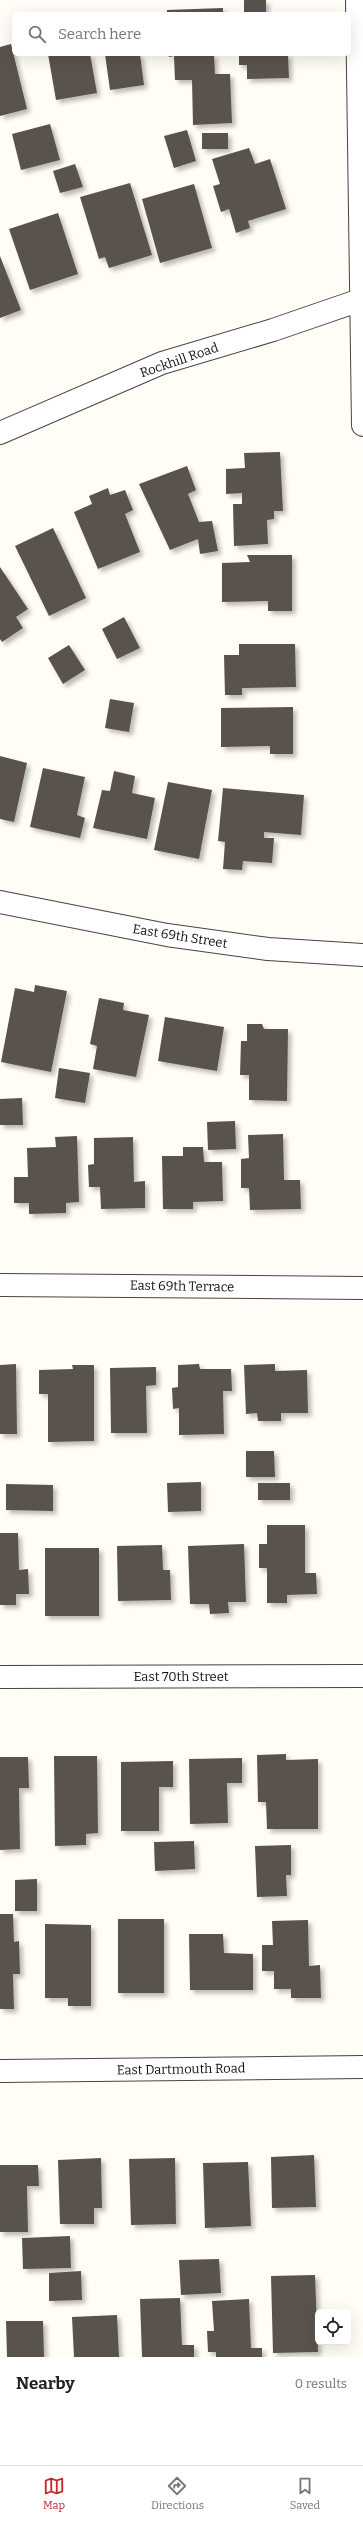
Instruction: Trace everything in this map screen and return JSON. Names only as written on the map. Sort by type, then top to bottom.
[{"type":"street","points":[[357,0],[363,425]]},
{"type":"street","name":"Rockhill Road","points":[[0,433],[162,363],[273,330],[362,299]]},
{"type":"street","name":"East 69th Street","points":[[0,902],[167,936],[268,949],[363,955]]},
{"type":"street","name":"East 69th Terrace","points":[[0,1285],[363,1288]]},
{"type":"street","name":"East 70th Street","points":[[0,1677],[363,1676]]},
{"type":"street","name":"East Dartmouth Road","points":[[0,2071],[363,2067]]},
{"type":"building","points":[[244,0],[266,0],[266,12],[244,12]]},
{"type":"building","points":[[223,8],[223,12],[167,12],[167,10]]},
{"type":"building","points":[[11,44],[12,56],[14,56],[27,109],[0,116],[0,47]]},
{"type":"building","points":[[48,56],[90,56],[97,93],[56,100]]},
{"type":"building","points":[[105,56],[140,56],[144,85],[110,90]]},
{"type":"building","points":[[174,56],[214,56],[215,74],[230,74],[232,123],[193,125],[192,80],[175,80]]},
{"type":"building","points":[[239,56],[288,56],[289,78],[247,79],[247,65],[239,65]]},
{"type":"building","points":[[50,124],[60,160],[21,170],[12,134]]},
{"type":"building","points":[[187,130],[196,161],[174,168],[164,136]]},
{"type":"building","points":[[202,133],[228,133],[228,149],[202,149]]},
{"type":"building","points":[[249,148],[255,164],[270,159],[286,209],[248,221],[250,228],[236,233],[229,209],[221,212],[213,186],[220,184],[212,159]]},
{"type":"building","points":[[75,164],[83,187],[60,193],[53,171]]},
{"type":"building","points":[[130,183],[152,255],[109,268],[105,257],[99,259],[80,197]]},
{"type":"building","points":[[194,184],[212,248],[160,263],[142,199]]},
{"type":"building","points":[[58,213],[78,274],[30,290],[9,229]]},
{"type":"building","points":[[0,256],[21,310],[0,318]]},
{"type":"building","points":[[280,452],[283,511],[274,511],[274,519],[267,520],[268,544],[234,546],[233,504],[242,504],[242,493],[226,494],[226,469],[245,468],[244,453]]},
{"type":"building","points":[[187,466],[196,490],[188,494],[199,522],[212,521],[218,551],[200,554],[198,539],[170,550],[139,484]]},
{"type":"building","points":[[108,488],[110,495],[125,490],[133,510],[125,514],[140,552],[98,569],[74,512],[92,504],[89,496]]},
{"type":"building","points":[[53,528],[86,598],[49,616],[15,546]]},
{"type":"building","points":[[247,555],[292,555],[292,611],[268,611],[268,601],[222,602],[222,563],[250,562]]},
{"type":"building","points":[[0,567],[28,609],[16,617],[23,628],[2,642],[0,639]]},
{"type":"building","points":[[124,617],[140,648],[117,659],[102,629]]},
{"type":"building","points":[[239,644],[295,644],[296,687],[242,688],[242,695],[225,695],[224,655],[239,655]]},
{"type":"building","points":[[69,645],[85,670],[63,684],[48,658]]},
{"type":"building","points":[[110,699],[134,703],[129,732],[105,728]]},
{"type":"building","points":[[293,707],[293,754],[270,754],[270,746],[221,747],[221,708]]},
{"type":"building","points":[[0,756],[27,763],[14,822],[0,819]]},
{"type":"building","points":[[43,768],[85,777],[77,815],[85,818],[80,838],[30,827]]},
{"type":"building","points":[[114,771],[135,776],[132,793],[155,798],[147,839],[93,828],[102,790],[110,791]]},
{"type":"building","points":[[168,782],[212,790],[199,859],[154,850]]},
{"type":"building","points":[[223,788],[304,795],[301,835],[264,832],[264,838],[274,838],[272,863],[243,861],[242,870],[223,869],[225,842],[218,841]]},
{"type":"building","points":[[35,985],[67,991],[51,1072],[1,1062],[15,988],[34,992]]},
{"type":"building","points":[[99,998],[124,1003],[123,1010],[149,1015],[136,1077],[93,1069],[97,1046],[90,1044]]},
{"type":"building","points":[[165,1017],[224,1027],[217,1071],[158,1061]]},
{"type":"building","points":[[247,1024],[262,1024],[264,1029],[288,1029],[287,1101],[249,1100],[249,1075],[240,1075],[241,1041],[247,1041]]},
{"type":"building","points":[[59,1068],[90,1073],[85,1103],[55,1098]]},
{"type":"building","points":[[22,1098],[23,1125],[0,1125],[0,1099]]},
{"type":"building","points":[[235,1121],[236,1149],[208,1150],[207,1122]]},
{"type":"building","points":[[283,1134],[284,1180],[300,1180],[301,1209],[250,1210],[249,1188],[241,1188],[241,1159],[249,1158],[248,1135]]},
{"type":"building","points":[[77,1136],[79,1202],[66,1203],[66,1213],[29,1214],[29,1203],[14,1203],[14,1177],[28,1177],[27,1148],[56,1147],[55,1137]]},
{"type":"building","points":[[133,1137],[134,1182],[145,1181],[145,1208],[101,1209],[100,1187],[89,1187],[88,1165],[94,1164],[94,1138]]},
{"type":"building","points":[[183,1147],[203,1147],[204,1162],[222,1162],[223,1201],[193,1202],[193,1209],[163,1209],[162,1156],[183,1156]]},
{"type":"building","points":[[16,1364],[17,1434],[0,1434],[0,1365]]},
{"type":"building","points":[[199,1364],[200,1369],[231,1369],[232,1391],[223,1391],[224,1434],[179,1435],[179,1408],[173,1409],[172,1388],[178,1387],[178,1365]]},
{"type":"building","points":[[275,1364],[275,1371],[307,1370],[308,1413],[281,1413],[281,1421],[258,1421],[257,1413],[246,1414],[244,1365]]},
{"type":"building","points":[[72,1365],[94,1365],[94,1441],[48,1442],[48,1394],[39,1394],[39,1370],[73,1369]]},
{"type":"building","points":[[156,1367],[156,1385],[146,1386],[147,1433],[111,1433],[110,1368]]},
{"type":"building","points":[[246,1451],[274,1451],[275,1477],[246,1477]]},
{"type":"building","points":[[201,1482],[201,1511],[168,1512],[167,1483]]},
{"type":"building","points":[[258,1483],[290,1483],[290,1500],[258,1500]]},
{"type":"building","points":[[6,1484],[53,1485],[53,1511],[6,1510]]},
{"type":"building","points":[[267,1525],[305,1525],[305,1573],[316,1573],[317,1594],[287,1595],[287,1603],[267,1603],[267,1568],[259,1568],[259,1544],[267,1544]]},
{"type":"building","points":[[0,1533],[18,1533],[19,1570],[28,1569],[29,1594],[16,1594],[16,1605],[0,1605]]},
{"type":"building","points":[[244,1544],[246,1602],[228,1602],[229,1613],[210,1614],[209,1604],[190,1604],[188,1546]]},
{"type":"building","points":[[162,1545],[163,1570],[170,1570],[171,1600],[118,1601],[117,1546]]},
{"type":"building","points":[[45,1548],[99,1548],[99,1616],[45,1616]]},
{"type":"building","points":[[286,1754],[286,1760],[318,1759],[318,1829],[267,1829],[266,1802],[258,1802],[257,1755]]},
{"type":"building","points":[[54,1756],[97,1756],[98,1833],[86,1834],[86,1845],[55,1846]]},
{"type":"building","points":[[0,1757],[28,1757],[29,1788],[19,1788],[20,1849],[0,1850]]},
{"type":"building","points":[[242,1758],[242,1783],[227,1783],[228,1823],[190,1824],[189,1759]]},
{"type":"building","points":[[173,1761],[173,1787],[159,1787],[159,1831],[121,1831],[121,1762]]},
{"type":"building","points":[[194,1841],[195,1869],[155,1871],[154,1842]]},
{"type":"building","points":[[291,1845],[291,1875],[286,1875],[287,1896],[257,1897],[255,1846]]},
{"type":"building","points":[[37,1879],[37,1911],[15,1911],[15,1880]]},
{"type":"building","points":[[0,1914],[13,1914],[14,1942],[19,1941],[20,1974],[13,1974],[14,2009],[0,2009]]},
{"type":"building","points":[[118,1919],[164,1919],[164,1993],[118,1993]]},
{"type":"building","points":[[308,1920],[309,1966],[320,1965],[321,1998],[291,1998],[291,1989],[274,1989],[274,1971],[262,1971],[262,1945],[273,1945],[272,1921]]},
{"type":"building","points":[[45,1924],[91,1925],[91,2006],[68,2006],[68,1998],[45,1998]]},
{"type":"building","points":[[189,1934],[223,1934],[224,1953],[253,1954],[253,1990],[190,1990]]},
{"type":"building","points":[[314,2155],[316,2207],[272,2208],[271,2157]]},
{"type":"building","points":[[101,2158],[102,2208],[94,2208],[94,2224],[60,2224],[58,2160]]},
{"type":"building","points":[[175,2158],[176,2224],[131,2225],[129,2159]]},
{"type":"building","points":[[248,2162],[251,2226],[205,2228],[203,2163]]},
{"type":"building","points":[[0,2165],[38,2165],[39,2186],[27,2186],[28,2232],[0,2232]]},
{"type":"building","points":[[70,2236],[71,2268],[23,2269],[22,2238]]},
{"type":"building","points":[[219,2259],[221,2293],[181,2295],[179,2260]]},
{"type":"building","points":[[81,2271],[82,2300],[49,2301],[49,2273]]},
{"type":"building","points":[[315,2275],[316,2309],[315,2309],[315,2345],[318,2345],[318,2352],[273,2353],[271,2276]]},
{"type":"building","points":[[180,2298],[182,2345],[194,2345],[194,2357],[142,2357],[140,2299]]},
{"type":"building","points":[[249,2299],[251,2348],[262,2348],[262,2357],[216,2357],[216,2352],[208,2352],[207,2331],[214,2331],[212,2301]]},
{"type":"building","points":[[117,2315],[119,2357],[74,2357],[72,2317]]},
{"type":"building","points":[[6,2321],[43,2321],[44,2357],[7,2357]]}]
